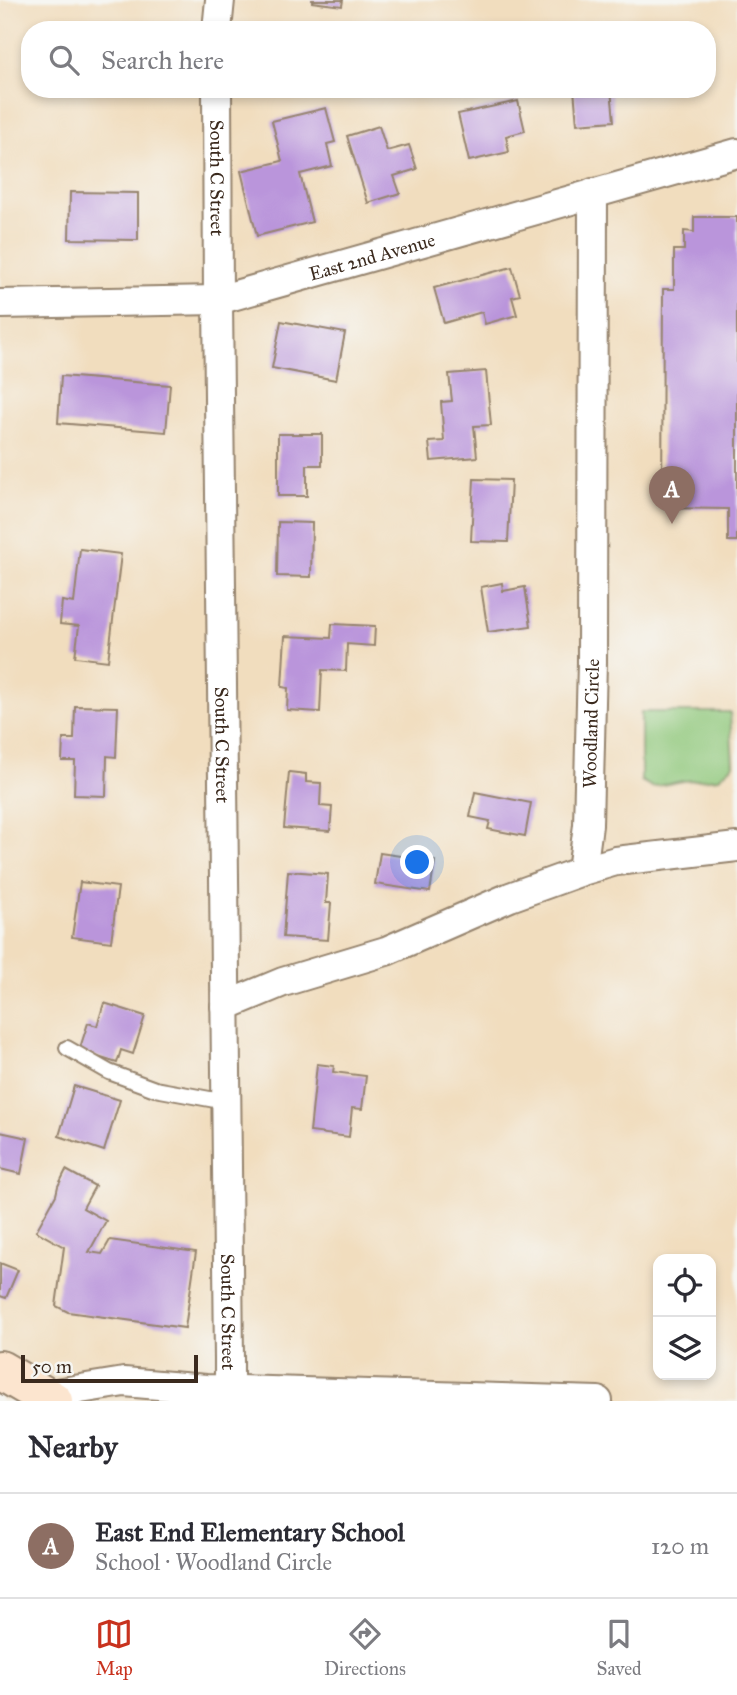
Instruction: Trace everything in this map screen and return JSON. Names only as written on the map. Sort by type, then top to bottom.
[{"type":"main road","points":[[0,1370],[48,1398]]},
{"type":"street","points":[[218,21],[220,0]]},
{"type":"street","name":"South C Street","points":[[217,98],[228,1395]]},
{"type":"street","name":"East 2nd Avenue","points":[[0,304],[218,300],[737,153]]},
{"type":"street","name":"Woodland Circle","points":[[582,871],[588,825],[592,662],[593,193]]},
{"type":"street","points":[[225,1006],[283,982],[386,951],[510,897],[582,871],[616,861],[737,847]]},
{"type":"street","points":[[48,1398],[124,1382],[228,1395],[598,1401]]},
{"type":"lane","points":[[67,1048],[109,1072],[155,1088],[226,1102]]},
{"type":"green space","points":[[641,712],[730,712],[733,765],[719,778],[652,787],[641,781]]},
{"type":"building","points":[[312,0],[343,0],[342,6]]},
{"type":"building","points":[[575,98],[612,98],[614,121],[577,124]]},
{"type":"building","points":[[518,101],[525,131],[506,136],[509,152],[469,161],[458,114]]},
{"type":"building","points":[[326,108],[335,142],[327,144],[332,166],[300,174],[312,222],[257,236],[241,171],[282,161],[272,121]]},
{"type":"building","points":[[379,126],[387,151],[409,145],[417,169],[394,176],[400,193],[368,203],[347,136]]},
{"type":"building","points":[[70,192],[138,193],[138,240],[69,239]]},
{"type":"building","points":[[694,217],[737,217],[737,541],[728,541],[728,509],[662,508],[663,289],[674,289],[674,250],[684,250],[684,231],[694,232]]},
{"type":"building","points":[[512,267],[520,295],[512,297],[517,315],[485,324],[482,312],[444,323],[434,288]]},
{"type":"building","points":[[281,321],[345,333],[336,380],[272,368]]},
{"type":"building","points":[[486,371],[491,425],[474,426],[477,457],[431,461],[429,442],[444,441],[441,402],[452,401],[449,374]]},
{"type":"building","points":[[61,376],[170,385],[166,432],[58,423]]},
{"type":"building","points":[[278,434],[322,434],[322,465],[307,465],[307,496],[278,496]]},
{"type":"building","points":[[474,479],[511,480],[508,542],[471,541]]},
{"type":"building","points":[[278,522],[312,523],[311,577],[277,576]]},
{"type":"building","points":[[80,549],[121,554],[108,661],[75,657],[79,626],[60,624],[62,601],[74,603]]},
{"type":"building","points":[[502,583],[503,591],[525,587],[531,626],[488,632],[481,587]]},
{"type":"building","points":[[332,624],[375,626],[374,646],[347,644],[346,671],[322,670],[320,712],[287,710],[288,688],[282,687],[285,636],[331,638]]},
{"type":"building","points":[[75,706],[118,707],[116,757],[107,756],[106,796],[74,795],[75,761],[62,761],[63,739],[74,739]]},
{"type":"building","points":[[289,772],[306,774],[306,782],[321,783],[320,806],[332,807],[330,831],[284,828]]},
{"type":"building","points":[[475,792],[531,803],[525,836],[488,829],[490,821],[470,817]]},
{"type":"building","points":[[380,853],[435,861],[430,892],[375,884]]},
{"type":"building","points":[[288,871],[328,874],[326,903],[331,903],[328,940],[283,937]]},
{"type":"building","points":[[80,882],[118,887],[111,942],[72,937]]},
{"type":"building","points":[[104,1003],[145,1016],[133,1054],[121,1050],[117,1063],[79,1051],[88,1023],[97,1026]]},
{"type":"building","points":[[317,1064],[334,1066],[333,1072],[366,1076],[362,1109],[352,1108],[349,1137],[310,1132]]},
{"type":"building","points":[[74,1086],[120,1100],[104,1151],[59,1136]]},
{"type":"building","points":[[0,1132],[28,1138],[21,1174],[0,1169]]},
{"type":"building","points":[[66,1170],[95,1186],[83,1208],[106,1221],[89,1252],[102,1254],[110,1240],[196,1252],[185,1328],[68,1312],[56,1306],[64,1247],[36,1231]]},
{"type":"building","points":[[0,1263],[18,1270],[6,1298],[0,1296]]},
{"type":"place","name":"East End Elementary School","points":[[672,524]]}]
